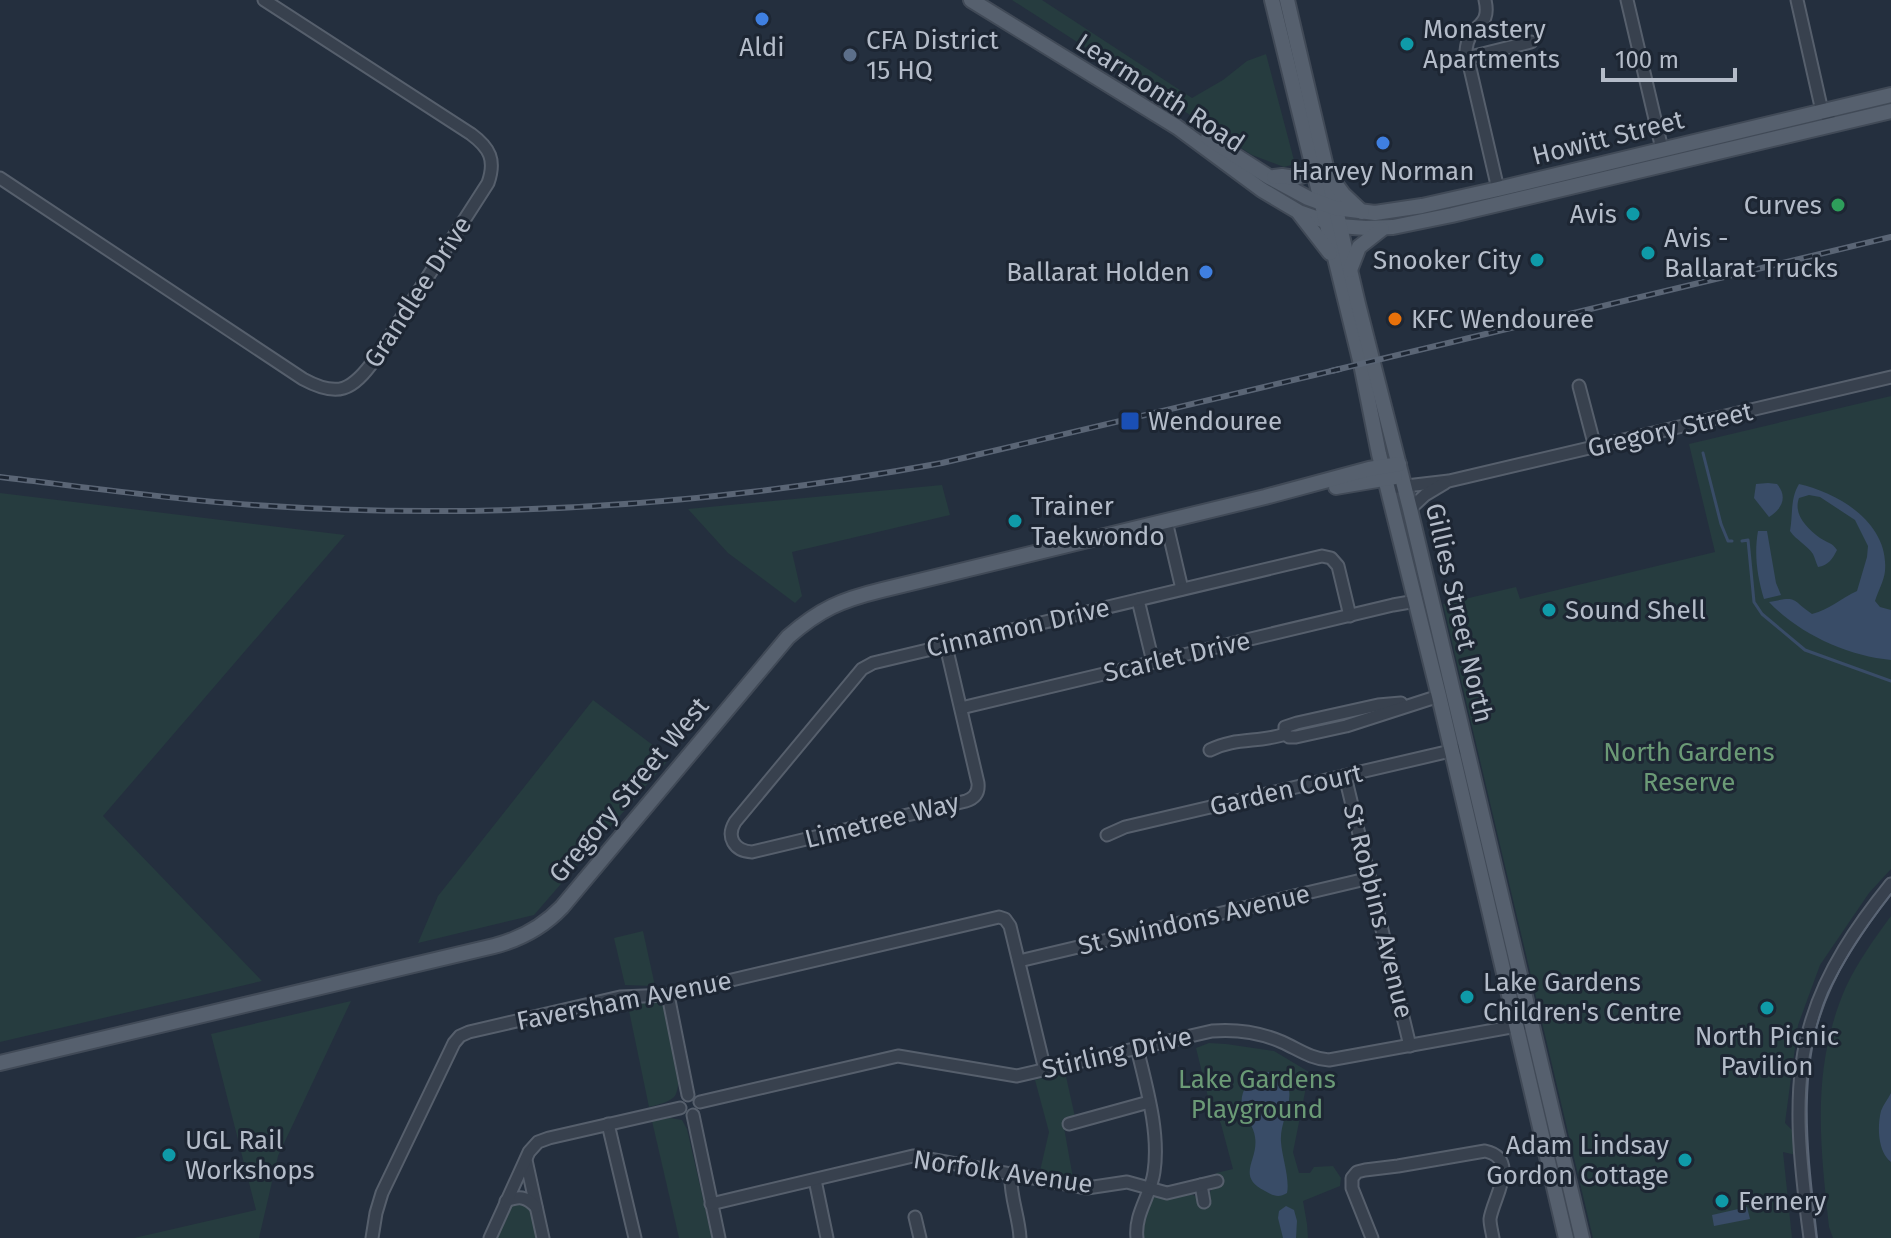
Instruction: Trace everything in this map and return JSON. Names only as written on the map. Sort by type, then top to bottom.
[{"type":"main road","name":"Gillies Street North","points":[[1272,0],[1332,224],[1350,270],[1402,475],[1459,749],[1524,1025],[1582,1238]]},
{"type":"main road","name":"Gillies Street North","points":[[1287,0],[1320,172]]},
{"type":"main road","name":"Learmonth Road","points":[[977,1],[1269,177],[1328,206]]},
{"type":"main road","name":"Learmonth Road","points":[[1091,71],[1177,127],[1262,190],[1299,212],[1332,224]]},
{"type":"main road","name":"Howitt Street","points":[[1622,167],[1662,149],[1891,95]]},
{"type":"main road","name":"Howitt Street","points":[[1332,224],[1383,228],[1622,167],[1891,111]]},
{"type":"main road","points":[[1269,177],[1295,178],[1320,172],[1362,212]]},
{"type":"main road","name":"Howitt Street","points":[[1328,206],[1362,212],[1388,212],[1500,196]]},
{"type":"main road","points":[[1299,212],[1334,257]]},
{"type":"main road","name":"Gillies Street North","points":[[1332,224],[1334,257],[1386,478],[1439,696],[1459,749]]},
{"type":"main road","points":[[1350,270],[1359,247],[1383,228]]},
{"type":"main road","name":"Gregory Street West","points":[[0,1063],[519,938],[544,924],[562,907],[788,637],[810,618],[832,606],[856,596],[1265,497],[1402,475]]},
{"type":"main road","name":"Gillies Street North","points":[[1524,1025],[1566,1238]]},
{"type":"street","name":"Grandlee Drive","points":[[0,178],[303,379],[331,390],[354,382],[375,359],[488,183],[492,162],[483,144],[471,134],[264,0]]},
{"type":"street","points":[[1485,0],[1487,17],[1469,36],[1466,58],[1500,196]]},
{"type":"street","points":[[1627,0],[1662,149]]},
{"type":"street","points":[[1797,0],[1819,89],[1834,124]]},
{"type":"street","points":[[1466,58],[1531,42]]},
{"type":"street","name":"Gregory Street","points":[[1410,509],[1449,481],[1891,377]]},
{"type":"street","points":[[1579,386],[1595,447]]},
{"type":"street","name":"Gregory Street","points":[[1402,475],[1449,481]]},
{"type":"street","points":[[1166,521],[1182,589]]},
{"type":"street","name":"Cinnamon Drive","points":[[733,844],[731,832],[735,822],[862,669],[873,663],[1326,556],[1338,566],[1350,616]]},
{"type":"street","points":[[1393,605],[1405,598],[1412,585]]},
{"type":"street","points":[[1138,600],[1153,662]]},
{"type":"street","name":"Scarlet Drive","points":[[961,708],[1416,601]]},
{"type":"street","name":"Limetree Way","points":[[733,844],[743,851],[753,852],[970,800],[977,793],[978,785],[946,646]]},
{"type":"street","points":[[1210,750],[1228,743],[1285,734],[1300,736],[1341,727],[1439,696]]},
{"type":"street","points":[[1285,734],[1285,727],[1297,723],[1378,705],[1422,700]]},
{"type":"street","points":[[1338,713],[1341,727]]},
{"type":"street","points":[[1297,723],[1300,736]]},
{"type":"street","name":"Garden Court","points":[[1107,835],[1125,827],[1459,749]]},
{"type":"street","name":"St Robbins Avenue","points":[[1345,776],[1410,1046]]},
{"type":"street","name":"St Swindons Avenue","points":[[1019,961],[1370,878]]},
{"type":"street","points":[[1810,1238],[1800,1126],[1801,1077],[1808,1034],[1823,990],[1842,952],[1891,884]]},
{"type":"street","name":"Faversham Avenue","points":[[372,1238],[382,1193],[457,1038],[469,1032],[614,998],[668,995],[991,918],[1004,918],[1010,925],[1019,961]]},
{"type":"street","points":[[1019,961],[1045,1070]]},
{"type":"street","points":[[668,995],[688,1095]]},
{"type":"street","name":"Stirling Drive","points":[[700,1102],[898,1056],[1020,1075],[1205,1032],[1228,1030],[1266,1036],[1307,1055],[1338,1060],[1524,1025]]},
{"type":"street","points":[[1137,1048],[1152,1116],[1155,1159],[1154,1175],[1138,1219],[1137,1238]]},
{"type":"street","points":[[688,1095],[694,1095],[700,1102],[700,1109],[693,1115],[683,1113],[680,1108],[680,1101],[688,1095]]},
{"type":"street","points":[[1069,1124],[1149,1102]]},
{"type":"street","points":[[490,1238],[526,1159],[539,1142],[680,1108]]},
{"type":"street","points":[[693,1115],[719,1238]]},
{"type":"street","points":[[608,1124],[635,1238]]},
{"type":"street","points":[[1372,1238],[1352,1191],[1352,1180],[1357,1172],[1485,1151],[1497,1157],[1503,1170],[1490,1220],[1493,1238]]},
{"type":"street","name":"Norfolk Avenue","points":[[711,1204],[913,1156],[1084,1188],[1127,1182],[1167,1193],[1217,1181]]},
{"type":"street","points":[[526,1159],[543,1238]]},
{"type":"street","points":[[1011,1173],[1020,1238]]},
{"type":"street","points":[[815,1180],[827,1238]]},
{"type":"street","points":[[1201,1185],[1204,1202]]},
{"type":"street","points":[[506,1201],[523,1197],[536,1207]]},
{"type":"street","points":[[915,1217],[920,1238]]},
{"type":"green space","points":[[1012,0],[1042,0],[1192,98],[1247,61],[1266,54],[1295,164],[1284,167],[1252,155]]},
{"type":"green space","name":"North Gardens Reserve","points":[[1891,396],[1891,869],[1869,893],[1820,965],[1798,1025],[1785,1123],[1795,1133],[1796,1155],[1783,1152],[1792,1238],[1593,1238],[1443,604],[1516,587],[1520,599],[1715,552],[1689,444]]},
{"type":"green space","points":[[942,485],[950,515],[792,552],[802,596],[795,603],[728,553],[688,509]]},
{"type":"green space","points":[[0,493],[345,535],[103,816],[262,981],[0,1042]]},
{"type":"green space","points":[[593,700],[670,758],[534,915],[418,943],[438,896]]},
{"type":"green space","points":[[1891,916],[1891,1093],[1883,1111],[1880,1134],[1891,1162],[1891,1238],[1833,1238],[1829,1227],[1821,1136],[1827,1048],[1845,989]]},
{"type":"green space","points":[[643,931],[655,986],[625,985],[614,938]]},
{"type":"green space","points":[[351,1001],[278,1156],[259,1238],[134,1238],[256,1210],[211,1034]]},
{"type":"green space","points":[[627,1001],[658,1002],[665,1007],[676,1054],[678,1080],[674,1097],[649,1107]]},
{"type":"green space","name":"Lake Gardens Playground","points":[[1209,1043],[1274,1051],[1309,1072],[1293,1152],[1299,1173],[1310,1173],[1314,1167],[1333,1166],[1341,1178],[1340,1186],[1303,1201],[1308,1238],[1143,1238],[1144,1219],[1153,1198],[1178,1193],[1199,1199],[1208,1197],[1212,1188],[1219,1185],[1216,1173],[1233,1169],[1221,1124],[1208,1097],[1196,1048]]},
{"type":"green space","points":[[1065,1072],[1075,1117],[1063,1122],[1073,1178],[1040,1171],[1049,1132],[1035,1080]]},
{"type":"green space","points":[[682,1120],[687,1129],[712,1238],[679,1238],[652,1121]]},
{"type":"green space","points":[[518,1200],[531,1208],[538,1238],[497,1238],[513,1204]]},
{"type":"water","points":[[1756,484],[1777,484],[1783,498],[1769,517],[1754,498]]},
{"type":"water","points":[[1799,484],[1845,503],[1870,525],[1879,538],[1885,571],[1875,601],[1880,607],[1891,610],[1891,660],[1858,654],[1825,642],[1781,614],[1769,602],[1794,600],[1812,614],[1824,609],[1857,591],[1867,557],[1868,546],[1855,520],[1820,497],[1809,495],[1799,498],[1798,510],[1802,521],[1837,550],[1832,559],[1818,567],[1811,551],[1790,531],[1793,501]]},
{"type":"water","points":[[1758,531],[1767,531],[1781,595],[1764,599],[1757,565]]},
{"type":"water","points":[[1260,1073],[1281,1074],[1289,1090],[1281,1133],[1288,1187],[1287,1193],[1279,1196],[1265,1191],[1251,1179],[1255,1137],[1242,1104],[1243,1093],[1251,1079]]},
{"type":"water","points":[[1891,1093],[1891,1162],[1881,1146],[1879,1124],[1881,1111]]},
{"type":"water","points":[[1286,1206],[1294,1210],[1296,1238],[1283,1238],[1278,1218],[1279,1211]]},
{"type":"water","points":[[1747,1207],[1750,1219],[1714,1226],[1712,1215]]},
{"type":"waterway","points":[[1703,453],[1721,524],[1728,541],[1732,541]]},
{"type":"waterway","points":[[1742,541],[1748,540],[1754,602],[1762,614],[1805,650],[1891,681]]},
{"type":"tram line","points":[[1817,1238],[1808,1145],[1811,1053],[1834,980],[1856,942],[1891,894]]},
{"type":"railway","points":[[1331,371],[1891,237]]},
{"type":"railway","points":[[0,477],[189,500],[340,510],[513,510],[599,506],[771,490],[942,463],[1340,369]]},
{"type":"place","name":"Aldi","points":[[762,19]]},
{"type":"place","name":"Monastery Apartments","points":[[1407,44]]},
{"type":"place","name":"CFA District 15 HQ","points":[[850,55]]},
{"type":"place","name":"Harvey Norman","points":[[1383,143]]},
{"type":"place","name":"Curves","points":[[1838,205]]},
{"type":"place","name":"Avis","points":[[1633,214]]},
{"type":"place","name":"Avis - Ballarat Trucks","points":[[1648,253]]},
{"type":"place","name":"Snooker City","points":[[1537,260]]},
{"type":"place","name":"Ballarat Holden","points":[[1206,272]]},
{"type":"place","name":"KFC Wendouree","points":[[1395,319]]},
{"type":"place","name":"Wendouree","points":[[1130,421]]},
{"type":"place","name":"Trainer Taekwondo","points":[[1015,521]]},
{"type":"place","name":"Sound Shell","points":[[1549,610]]},
{"type":"place","name":"Lake Gardens Children's Centre","points":[[1467,997]]},
{"type":"place","name":"North Picnic Pavilion","points":[[1767,1008]]},
{"type":"place","name":"UGL Rail Workshops","points":[[169,1155]]},
{"type":"place","name":"Adam Lindsay Gordon Cottage","points":[[1685,1160]]},
{"type":"place","name":"Fernery","points":[[1722,1201]]}]
